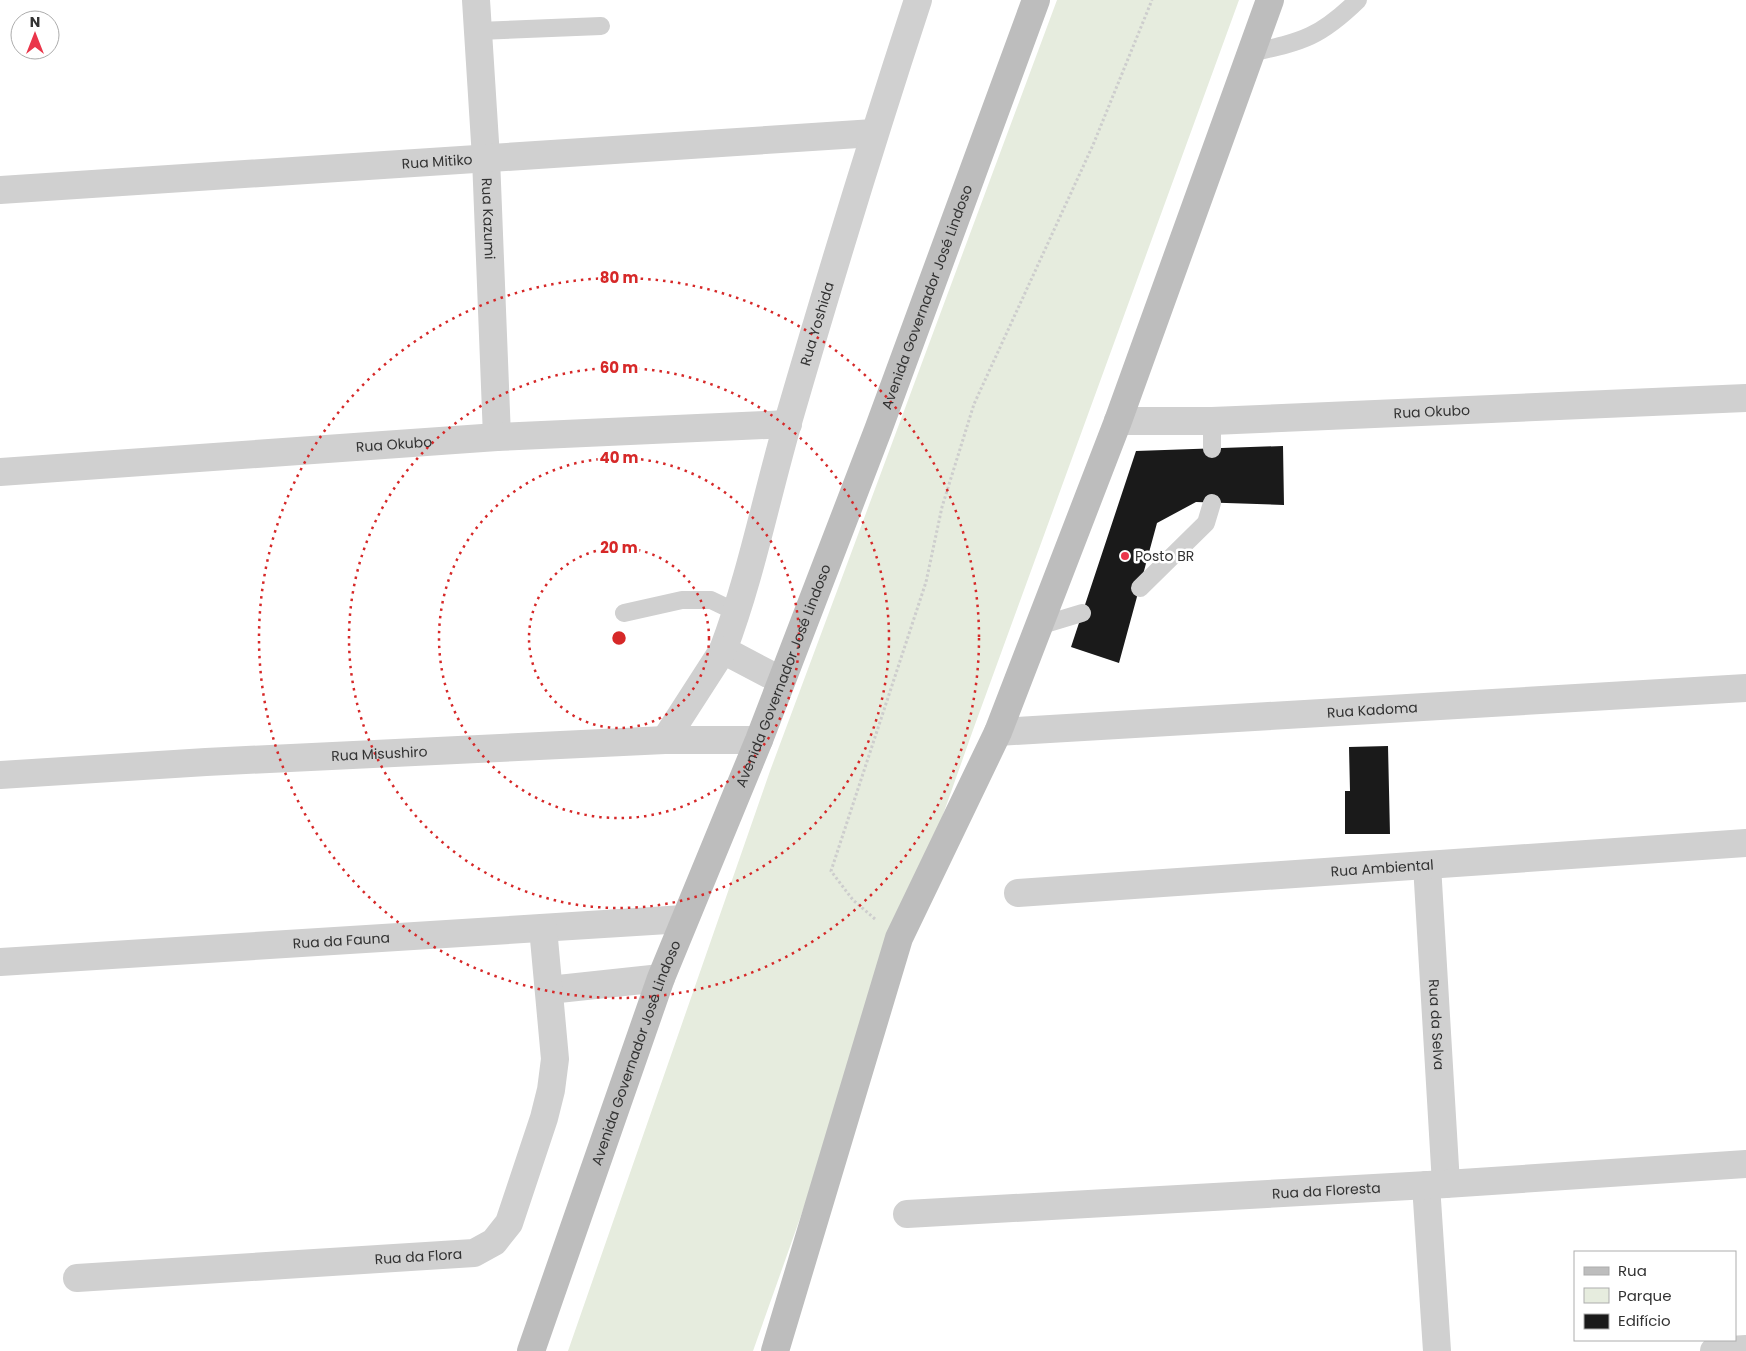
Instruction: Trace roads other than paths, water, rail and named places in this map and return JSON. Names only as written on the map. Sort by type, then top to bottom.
[{"type":"main road","name":"Avenida Governador José Lindoso","points":[[531,1351],[684,919],[759,740],[780,680],[878,430],[1036,0]]},
{"type":"main road","points":[[776,1350],[899,938],[998,732],[1118,421],[1270,0]]},
{"type":"street","name":"Rua Kazumi","points":[[476,0],[486,158],[497,437]]},
{"type":"street","name":"Rua Yoshida","points":[[666,740],[723,650],[738,612],[788,424],[874,133],[918,0]]},
{"type":"street","name":"Rua Mitiko","points":[[0,190],[874,133]]},
{"type":"street","name":"Rua Okubo","points":[[1118,421],[1212,421],[1746,398]]},
{"type":"street","name":"Rua Okubo","points":[[0,472],[497,437],[788,424]]},
{"type":"street","points":[[723,650],[780,680]]},
{"type":"street","name":"Rua Kadoma","points":[[998,732],[1746,688]]},
{"type":"street","name":"Rua Misushiro","points":[[0,775],[206,762],[666,740],[759,740]]},
{"type":"street","name":"Rua Ambiental","points":[[1018,894],[1746,843]]},
{"type":"street","name":"Rua da Selva","points":[[1427,865],[1436,1185],[1437,1351]]},
{"type":"street","name":"Rua da Fauna","points":[[0,962],[684,919]]},
{"type":"street","name":"Rua da Flora","points":[[77,1278],[474,1253],[494,1242],[509,1223],[544,1118],[551,1090],[555,1059],[543,928]]},
{"type":"street","points":[[549,990],[662,978]]},
{"type":"street","name":"Rua da Floresta","points":[[907,1214],[1436,1185],[1746,1164]]},
{"type":"street","points":[[1714,1351],[1746,1349]]},
{"type":"lane","points":[[1252,52],[1301,42],[1329,28],[1358,0]]},
{"type":"lane","points":[[478,31],[601,26]]},
{"type":"lane","points":[[1212,421],[1212,449]]},
{"type":"lane","points":[[1140,588],[1206,523],[1212,503]]},
{"type":"lane","points":[[624,612],[682,600],[710,600],[738,612]]},
{"type":"lane","points":[[1039,626],[1082,613]]},
{"type":"place","name":"Posto BR","points":[[1125,556]]}]
